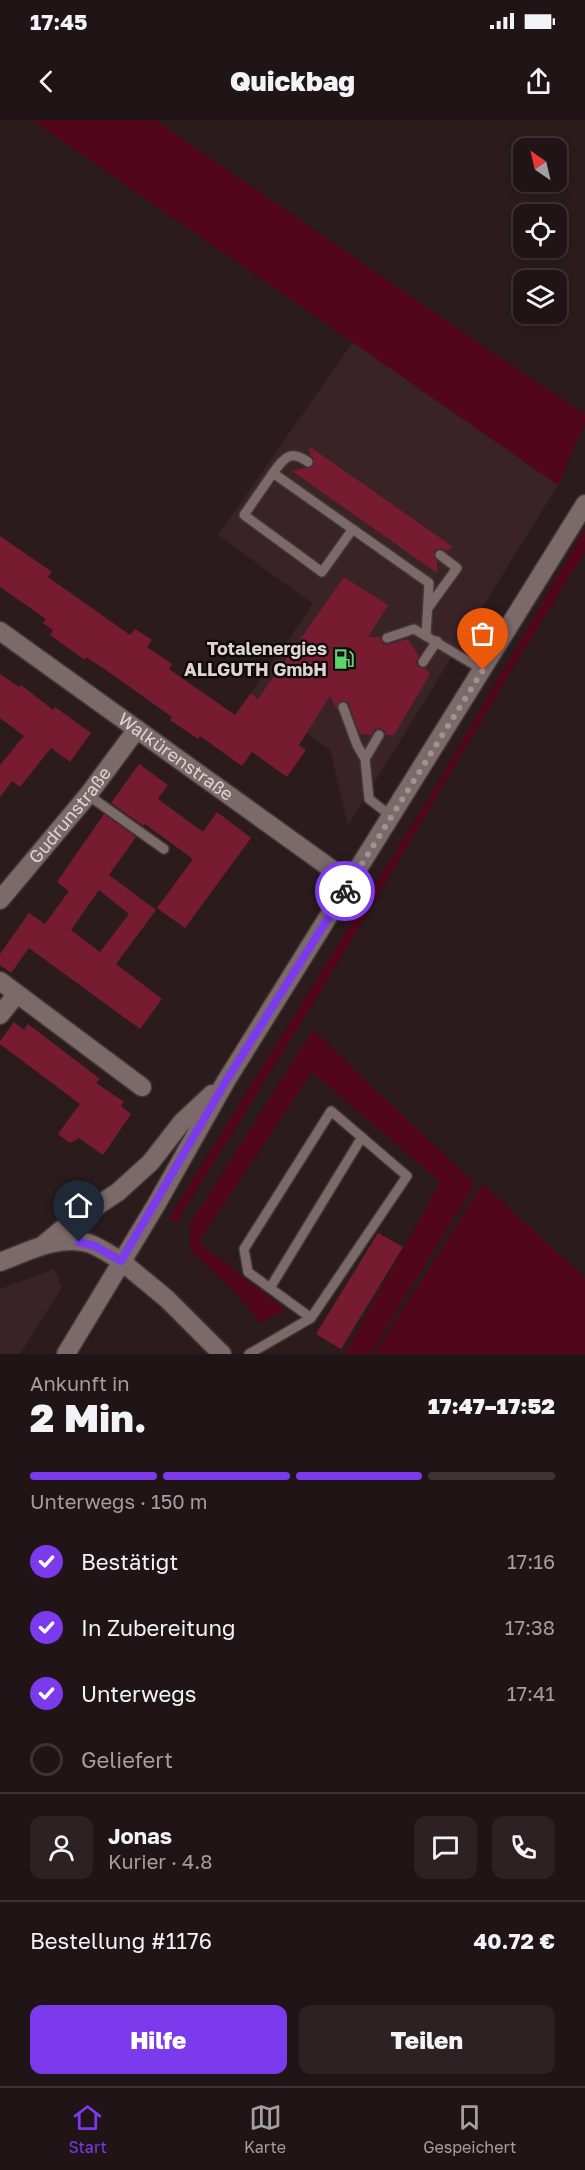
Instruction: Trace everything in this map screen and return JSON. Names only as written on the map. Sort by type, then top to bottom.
[{"type":"street","points":[[66,1354],[226,1081],[585,504]]},
{"type":"street","name":"Walkürenstraße","points":[[0,631],[351,882]]},
{"type":"street","name":"Gudrunstraße","points":[[0,900],[88,795],[137,729]]},
{"type":"street","points":[[0,981],[142,1087]]},
{"type":"street","points":[[0,1015],[16,994]]},
{"type":"street","points":[[43,1245],[118,1192],[151,1162],[182,1122],[226,1081]]},
{"type":"street","points":[[0,1262],[43,1245],[64,1241],[86,1243],[121,1261],[167,1299],[222,1354]]},
{"type":"lane","points":[[308,462],[299,456],[291,456],[282,460],[244,515],[322,572],[352,530]]},
{"type":"lane","points":[[273,473],[429,582],[426,636]]},
{"type":"lane","points":[[428,609],[457,568],[440,555]]},
{"type":"lane","points":[[387,638],[414,629],[483,670]]},
{"type":"lane","points":[[423,662],[437,641]]},
{"type":"lane","points":[[343,707],[357,745],[365,759],[369,799],[391,816]]},
{"type":"lane","points":[[365,759],[379,735]]},
{"type":"lane","points":[[88,795],[164,849]]},
{"type":"lane","points":[[249,1354],[311,1318],[407,1176],[331,1111],[244,1249],[248,1272],[311,1318]]},
{"type":"lane","points":[[270,1288],[362,1137]]},
{"type":"shaded area","points":[[32,120],[155,120],[585,414],[585,423],[558,485]]},
{"type":"shaded area","points":[[353,342],[558,485],[348,825],[330,750],[251,693],[313,604],[218,535]]},
{"type":"shaded area","points":[[585,529],[585,552],[522,653],[321,991],[176,1223],[169,1218],[433,791]]},
{"type":"shaded area","points":[[313,1030],[475,1184],[370,1354],[345,1354],[440,1182],[312,1072],[199,1242],[285,1310],[260,1323],[237,1294],[190,1250],[190,1224]]},
{"type":"shaded area","points":[[483,1184],[585,1278],[585,1354],[374,1354]]},
{"type":"shaded area","points":[[54,1269],[62,1287],[20,1354],[0,1354],[0,1289]]},
{"type":"building","points":[[309,446],[453,547],[446,551],[440,548],[434,551],[437,573],[292,471],[313,466],[314,459],[310,455]]},
{"type":"building","points":[[0,536],[52,572],[48,577],[130,635],[135,629],[152,640],[147,647],[172,664],[169,669],[235,715],[251,693],[258,699],[344,577],[388,605],[368,637],[380,637],[382,643],[386,645],[408,639],[419,656],[416,661],[417,665],[422,669],[426,668],[430,674],[394,735],[386,735],[385,731],[380,728],[375,729],[371,735],[360,734],[348,702],[340,701],[336,708],[330,696],[299,745],[306,750],[287,777],[252,752],[242,766],[200,736],[198,739],[170,720],[172,717],[106,670],[86,657],[85,660],[50,635],[53,630],[43,623],[46,619],[0,587]]},
{"type":"building","points":[[0,674],[19,687],[21,685],[53,710],[55,707],[91,733],[70,762],[51,748],[20,787],[12,781],[0,797],[0,765],[24,736],[0,718]]},
{"type":"building","points":[[139,764],[168,785],[158,799],[203,832],[217,812],[251,838],[185,928],[157,908],[193,859],[145,824],[144,826],[111,803]]},
{"type":"building","points":[[104,814],[136,837],[109,875],[156,910],[116,964],[162,999],[140,1029],[29,948],[11,973],[0,965],[0,954],[29,913],[45,924],[69,891],[57,882]],"holes":[[[99,890],[129,914],[100,952],[71,930]]]},
{"type":"building","points":[[14,1022],[24,1030],[28,1024],[100,1079],[96,1083],[124,1102],[121,1106],[131,1114],[103,1155],[79,1138],[70,1143],[58,1134],[80,1104],[0,1044]]},
{"type":"building","points":[[378,1233],[403,1247],[341,1349],[316,1334]]},
{"type":"way so far","points":[[345,891],[483,670]]},
{"type":"place","name":"Totalenergies ALLGUTH GmbH","points":[[344,659]]},
{"type":"route","points":[[79,1242],[95,1246],[121,1261],[156,1205],[226,1081],[345,891]]}]
